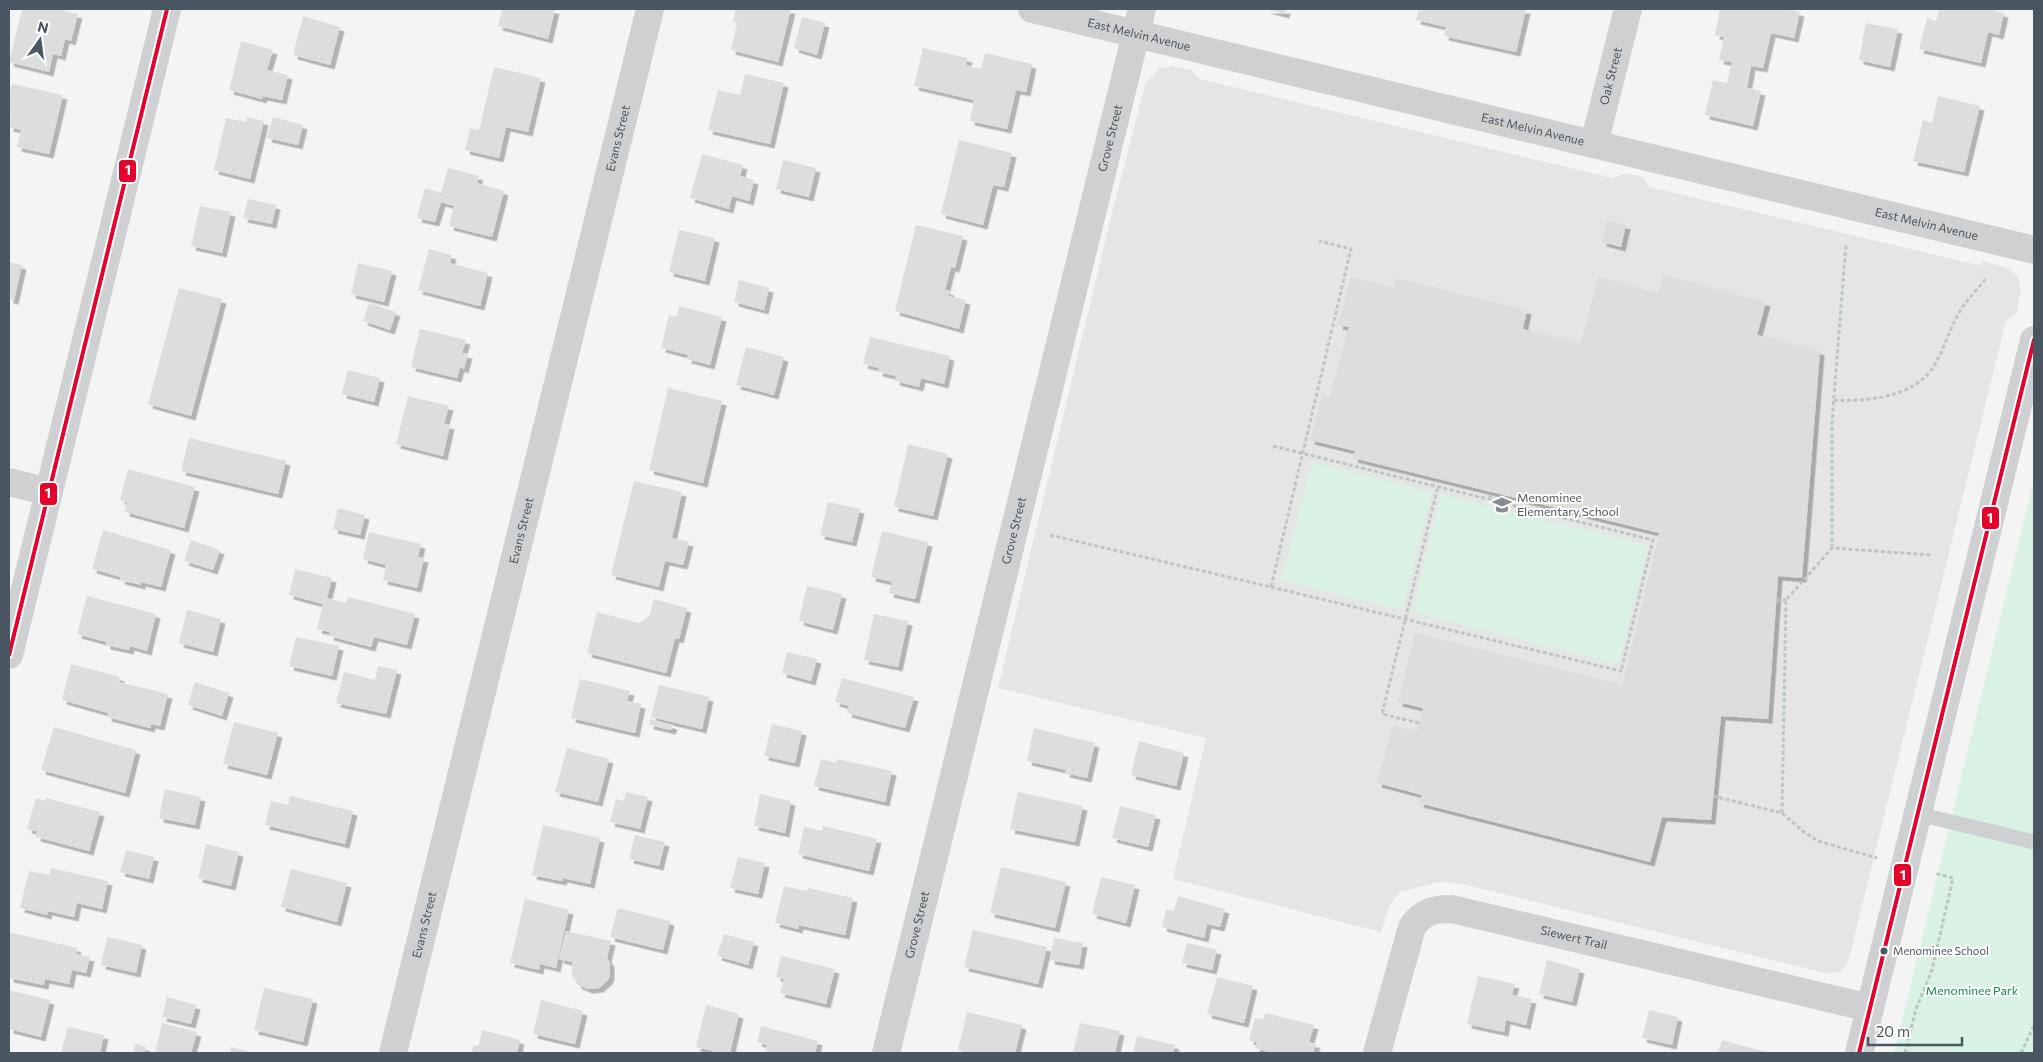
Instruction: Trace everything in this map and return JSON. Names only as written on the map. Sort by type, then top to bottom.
[{"type":"street","points":[[9,655],[167,9]]},
{"type":"street","name":"Evans Street","points":[[393,1053],[650,9]]},
{"type":"street","name":"East Melvin Avenue","points":[[1032,9],[1139,22],[1594,144],[2034,250]]},
{"type":"street","name":"Oak Street","points":[[1594,144],[1628,9]]},
{"type":"street","name":"Grove Street","points":[[886,1053],[1026,476],[1139,22]]},
{"type":"street","points":[[1859,1053],[2034,340]]},
{"type":"street","points":[[9,482],[49,492]]},
{"type":"street","name":"Siewert Trail","points":[[1377,1053],[1412,927],[1422,915],[1436,909],[1452,909],[1870,1008]]},
{"type":"lane","points":[[1918,814],[2034,842]]},
{"type":"path","points":[[1271,587],[1351,249],[1319,241]]},
{"type":"path","points":[[1782,814],[1786,600],[1832,548],[1834,400],[1846,244]]},
{"type":"path","points":[[1834,400],[1857,402],[1881,399],[1918,383],[1934,367],[1962,307],[1986,278]]},
{"type":"path","points":[[1050,535],[1623,671],[1653,540],[1303,452],[1272,446]]},
{"type":"path","points":[[1419,723],[1382,714],[1438,486]]},
{"type":"path","points":[[1490,499],[1491,492]]},
{"type":"path","points":[[1832,548],[1931,555]]},
{"type":"path","points":[[1776,600],[1786,600]]},
{"type":"path","points":[[1713,796],[1782,814],[1818,841],[1858,852]]},
{"type":"path","points":[[2021,1053],[2034,1024]]},
{"type":"shaded area","name":"Menominee Elementary School","points":[[1173,66],[1191,70],[1200,79],[1613,178],[1626,173],[1643,177],[1650,187],[1978,265],[1985,261],[2010,269],[2018,277],[2021,290],[2017,313],[2006,321],[1849,959],[1844,968],[1838,972],[1825,973],[1458,883],[1438,882],[1400,892],[1389,907],[1381,932],[1173,879],[1206,738],[998,688],[1110,221],[1145,84],[1159,69]]},
{"type":"green space","points":[[1312,462],[1432,492],[1402,610],[1282,580]]},
{"type":"green space","name":"Menominee Park","points":[[2034,479],[2034,1053],[1894,1053]]},
{"type":"green space","points":[[1441,494],[1648,545],[1618,664],[1412,612]]},
{"type":"building","points":[[22,9],[57,9],[78,14],[71,41],[65,39],[61,56],[53,54],[49,72],[9,62]]},
{"type":"building","points":[[502,9],[555,9],[548,39],[498,26]]},
{"type":"building","points":[[736,9],[791,9],[778,62],[731,50],[737,23],[733,22]]},
{"type":"building","points":[[1265,9],[1286,9],[1285,14]]},
{"type":"building","points":[[1419,9],[1526,9],[1516,52],[1444,36],[1446,27],[1416,20]]},
{"type":"building","points":[[1720,9],[1786,9],[1800,12],[1794,38],[1771,33],[1763,68],[1751,66],[1747,88],[1761,91],[1753,126],[1705,115],[1713,80],[1727,83],[1732,62],[1719,60],[1724,37],[1715,35]]},
{"type":"building","points":[[1939,9],[1988,9],[2004,13],[1999,35],[1988,32],[1981,63],[1919,49],[1927,18],[1936,21]]},
{"type":"building","points":[[303,16],[340,27],[330,65],[293,55]]},
{"type":"building","points":[[802,17],[825,23],[817,55],[794,48]]},
{"type":"building","points":[[1866,23],[1898,29],[1890,67],[1859,60]]},
{"type":"building","points":[[241,41],[273,50],[267,70],[288,75],[282,100],[263,96],[262,99],[229,90]]},
{"type":"building","points":[[923,48],[968,58],[966,65],[981,69],[985,53],[1032,64],[1026,92],[1016,90],[1007,129],[970,121],[974,100],[914,86]]},
{"type":"building","points":[[494,67],[541,78],[528,132],[506,127],[499,158],[465,150],[470,128],[479,130]]},
{"type":"building","points":[[745,74],[784,83],[770,144],[708,130],[718,90],[740,95]]},
{"type":"building","points":[[12,84],[63,95],[49,154],[17,147],[21,130],[9,127],[11,116],[9,116],[9,93]]},
{"type":"building","points":[[1938,96],[1980,106],[1964,172],[1913,161],[1923,120],[1932,123]]},
{"type":"building","points":[[247,117],[264,121],[250,179],[214,170],[226,118],[246,122]]},
{"type":"building","points":[[273,117],[303,125],[298,145],[267,138]]},
{"type":"building","points":[[959,140],[1012,153],[1004,187],[993,185],[983,225],[941,214]]},
{"type":"building","points":[[702,154],[743,165],[740,176],[754,180],[749,201],[732,196],[729,209],[690,198]]},
{"type":"building","points":[[783,160],[816,168],[809,197],[776,189]]},
{"type":"building","points":[[448,168],[479,176],[477,183],[504,191],[492,237],[449,226],[454,206],[441,202],[435,222],[417,218],[425,188],[441,193]]},
{"type":"building","points":[[248,199],[276,205],[272,224],[243,218]]},
{"type":"building","points":[[200,206],[231,212],[222,253],[191,246]]},
{"type":"building","points":[[1607,220],[1626,225],[1621,247],[1602,242]]},
{"type":"building","points":[[916,225],[963,236],[955,268],[951,267],[945,290],[950,291],[948,296],[966,300],[959,329],[895,311]]},
{"type":"building","points":[[679,230],[715,238],[705,281],[669,272]]},
{"type":"building","points":[[429,249],[452,255],[450,263],[488,273],[480,306],[418,290]]},
{"type":"building","points":[[9,262],[22,265],[14,300],[9,299]]},
{"type":"building","points":[[358,263],[392,271],[384,302],[351,294]]},
{"type":"building","points":[[1663,275],[1766,302],[1757,335],[1820,351],[1802,578],[1778,576],[1768,719],[1721,716],[1711,820],[1662,817],[1650,862],[1419,803],[1422,795],[1377,783],[1393,725],[1416,732],[1423,708],[1398,702],[1415,633],[1622,685],[1659,533],[1353,458],[1355,451],[1310,440],[1322,394],[1330,396],[1349,327],[1338,325],[1351,277],[1393,288],[1396,278],[1527,310],[1523,329],[1581,343],[1598,277],[1658,293]]},
{"type":"building","points":[[739,280],[769,288],[764,310],[734,302]]},
{"type":"building","points":[[179,288],[222,299],[191,416],[148,404]]},
{"type":"building","points":[[369,303],[396,312],[390,330],[363,321]]},
{"type":"building","points":[[679,306],[722,317],[710,365],[687,359],[688,355],[661,348],[669,315],[676,317]]},
{"type":"building","points":[[420,329],[466,340],[462,353],[468,354],[464,369],[460,367],[457,378],[411,367]]},
{"type":"building","points":[[870,337],[950,356],[944,384],[921,378],[919,387],[895,381],[896,376],[878,372],[879,368],[863,364]]},
{"type":"building","points":[[746,347],[784,357],[774,395],[736,385]]},
{"type":"building","points":[[348,370],[380,378],[374,402],[342,394]]},
{"type":"building","points":[[668,388],[722,401],[703,483],[649,470]]},
{"type":"building","points":[[408,396],[449,406],[444,424],[450,425],[443,456],[396,444]]},
{"type":"building","points":[[189,438],[286,461],[278,494],[181,471]]},
{"type":"building","points":[[908,444],[948,454],[933,516],[894,507]]},
{"type":"building","points":[[128,469],[195,487],[184,528],[125,512],[127,502],[120,500]]},
{"type":"building","points":[[634,481],[682,492],[672,538],[689,542],[683,565],[665,561],[659,587],[611,575]]},
{"type":"building","points":[[828,502],[860,509],[852,542],[820,535]]},
{"type":"building","points":[[338,508],[365,515],[360,535],[333,529]]},
{"type":"building","points":[[103,530],[171,550],[161,587],[141,582],[141,585],[120,580],[121,577],[92,569]]},
{"type":"building","points":[[882,531],[928,542],[915,599],[889,593],[892,582],[871,577]]},
{"type":"building","points":[[369,532],[421,544],[418,557],[424,558],[417,588],[383,580],[386,565],[363,559]]},
{"type":"building","points":[[191,540],[220,550],[213,570],[184,561]]},
{"type":"building","points":[[295,569],[332,578],[327,598],[346,603],[348,597],[415,614],[407,645],[374,637],[371,647],[329,636],[330,632],[317,629],[323,604],[289,595]]},
{"type":"building","points":[[807,586],[842,594],[833,630],[799,621]]},
{"type":"building","points":[[87,596],[156,614],[147,651],[130,646],[129,650],[106,645],[106,642],[77,634]]},
{"type":"building","points":[[654,599],[687,608],[679,639],[675,638],[666,673],[587,653],[597,612],[639,623],[650,615]]},
{"type":"building","points":[[187,610],[221,619],[213,652],[179,643]]},
{"type":"building","points":[[874,614],[908,621],[898,667],[864,660]]},
{"type":"building","points":[[296,637],[339,646],[332,676],[289,666]]},
{"type":"building","points":[[787,652],[817,659],[811,681],[782,673]]},
{"type":"building","points":[[71,664],[120,677],[119,682],[168,694],[160,726],[151,724],[150,728],[107,717],[108,713],[62,700]]},
{"type":"building","points":[[378,666],[397,670],[386,714],[336,703],[344,672],[375,680]]},
{"type":"building","points":[[842,678],[914,697],[905,728],[847,713],[849,706],[835,702]]},
{"type":"building","points":[[580,679],[630,691],[627,701],[641,704],[635,733],[571,718]]},
{"type":"building","points":[[195,682],[229,693],[222,716],[188,705]]},
{"type":"building","points":[[659,685],[709,697],[702,729],[651,717]]},
{"type":"building","points":[[650,719],[673,725],[671,730],[649,725]]},
{"type":"building","points":[[234,722],[278,733],[267,775],[223,764]]},
{"type":"building","points":[[772,724],[802,731],[795,763],[764,756]]},
{"type":"building","points":[[54,727],[136,750],[125,793],[41,770]]},
{"type":"building","points":[[1034,728],[1095,743],[1087,778],[1065,773],[1066,770],[1027,761]]},
{"type":"building","points":[[1139,741],[1184,753],[1176,786],[1131,775]]},
{"type":"building","points":[[567,748],[609,759],[598,802],[555,792]]},
{"type":"building","points":[[821,759],[836,763],[837,759],[892,771],[885,802],[814,786]]},
{"type":"building","points":[[165,789],[201,797],[195,825],[159,818]]},
{"type":"building","points":[[626,792],[648,797],[640,829],[610,822],[616,799],[624,801]]},
{"type":"building","points":[[1018,792],[1083,806],[1075,842],[1010,829]]},
{"type":"building","points":[[760,794],[791,801],[785,833],[754,826]]},
{"type":"building","points":[[290,796],[353,811],[345,844],[265,825],[271,801],[288,805]]},
{"type":"building","points":[[36,798],[45,801],[46,798],[100,812],[89,851],[36,837],[37,831],[27,829]]},
{"type":"building","points":[[1120,806],[1156,815],[1148,847],[1112,838]]},
{"type":"building","points":[[543,825],[600,838],[590,884],[563,878],[562,881],[532,875]]},
{"type":"building","points":[[823,826],[877,839],[869,871],[798,854],[804,827],[822,831]]},
{"type":"building","points":[[635,835],[665,842],[659,866],[629,859]]},
{"type":"building","points":[[206,844],[239,852],[231,886],[198,878]]},
{"type":"building","points":[[126,850],[154,857],[149,879],[120,872]]},
{"type":"building","points":[[738,857],[765,863],[758,894],[730,888]]},
{"type":"building","points":[[1001,867],[1066,882],[1055,928],[990,913]]},
{"type":"building","points":[[51,868],[108,881],[102,909],[77,903],[74,917],[48,911],[47,915],[20,908],[29,871],[50,875]]},
{"type":"building","points":[[291,869],[347,883],[337,922],[281,907]]},
{"type":"building","points":[[1101,877],[1135,885],[1126,923],[1092,914]]},
{"type":"building","points":[[784,886],[807,891],[808,888],[853,898],[845,935],[799,925],[798,929],[775,923]]},
{"type":"building","points":[[1178,896],[1225,909],[1220,927],[1207,924],[1204,938],[1162,927],[1166,909],[1174,911]]},
{"type":"building","points":[[525,899],[569,910],[556,968],[540,964],[539,970],[510,963]]},
{"type":"building","points":[[618,908],[670,921],[663,950],[610,937]]},
{"type":"building","points":[[973,930],[1047,947],[1038,984],[964,967]]},
{"type":"building","points":[[566,931],[611,941],[607,958],[610,963],[610,975],[608,980],[599,988],[588,989],[578,985],[572,976],[572,962],[559,959]]},
{"type":"building","points":[[9,932],[77,948],[76,954],[90,957],[86,973],[72,970],[69,984],[45,979],[44,985],[9,978]]},
{"type":"building","points":[[724,934],[754,942],[748,965],[717,956]]},
{"type":"building","points":[[107,937],[142,945],[136,973],[101,965]]},
{"type":"building","points":[[1054,938],[1083,943],[1079,965],[1050,960]]},
{"type":"building","points":[[1187,943],[1217,950],[1212,970],[1182,963]]},
{"type":"building","points":[[781,956],[835,969],[826,1004],[780,993],[784,979],[776,977]]},
{"type":"building","points":[[1547,960],[1580,969],[1572,1002],[1539,994]]},
{"type":"building","points":[[1478,976],[1515,984],[1512,995],[1532,999],[1526,1025],[1506,1020],[1504,1032],[1467,1024]]},
{"type":"building","points":[[1217,977],[1253,986],[1244,1023],[1207,1014]]},
{"type":"building","points":[[264,988],[313,999],[303,1042],[254,1030]]},
{"type":"building","points":[[9,990],[50,1000],[41,1037],[9,1029]]},
{"type":"building","points":[[167,997],[196,1005],[191,1024],[162,1017]]},
{"type":"building","points":[[541,1000],[583,1011],[575,1044],[533,1034]]},
{"type":"building","points":[[706,1005],[739,1014],[730,1053],[721,1053],[696,1047]]},
{"type":"building","points":[[1649,1010],[1678,1017],[1672,1045],[1642,1038]]},
{"type":"building","points":[[967,1012],[1022,1025],[1015,1053],[972,1053],[958,1050]]},
{"type":"building","points":[[1265,1013],[1314,1025],[1309,1042],[1316,1044],[1313,1053],[1273,1053],[1255,1048],[1257,1042],[1249,1040],[1255,1018],[1263,1020]]},
{"type":"building","points":[[162,1023],[197,1032],[191,1053],[155,1053]]},
{"type":"building","points":[[1080,1023],[1120,1031],[1115,1053],[1073,1053]]},
{"type":"building","points":[[761,1026],[818,1041],[815,1053],[765,1053],[767,1045],[757,1042]]},
{"type":"building","points":[[68,1027],[104,1035],[100,1053],[61,1053]]},
{"type":"building","points":[[482,1030],[520,1040],[517,1053],[472,1053],[473,1046],[479,1045]]},
{"type":"building","points":[[1137,1036],[1175,1045],[1173,1053],[1133,1053]]},
{"type":"building","points":[[1722,1040],[1770,1053],[1718,1053]]},
{"type":"building","points":[[135,1044],[146,1047],[144,1053],[133,1053]]},
{"type":"building","points":[[231,1047],[253,1053],[230,1053]]},
{"type":"transit line","name":"1","points":[[9,655],[167,9]]},
{"type":"transit line","name":"1","points":[[1859,1053],[2034,340]]},
{"type":"place","name":"Menominee Elementary School","points":[[1502,505]]},
{"type":"place","name":"Menominee School","points":[[1884,951]]}]
